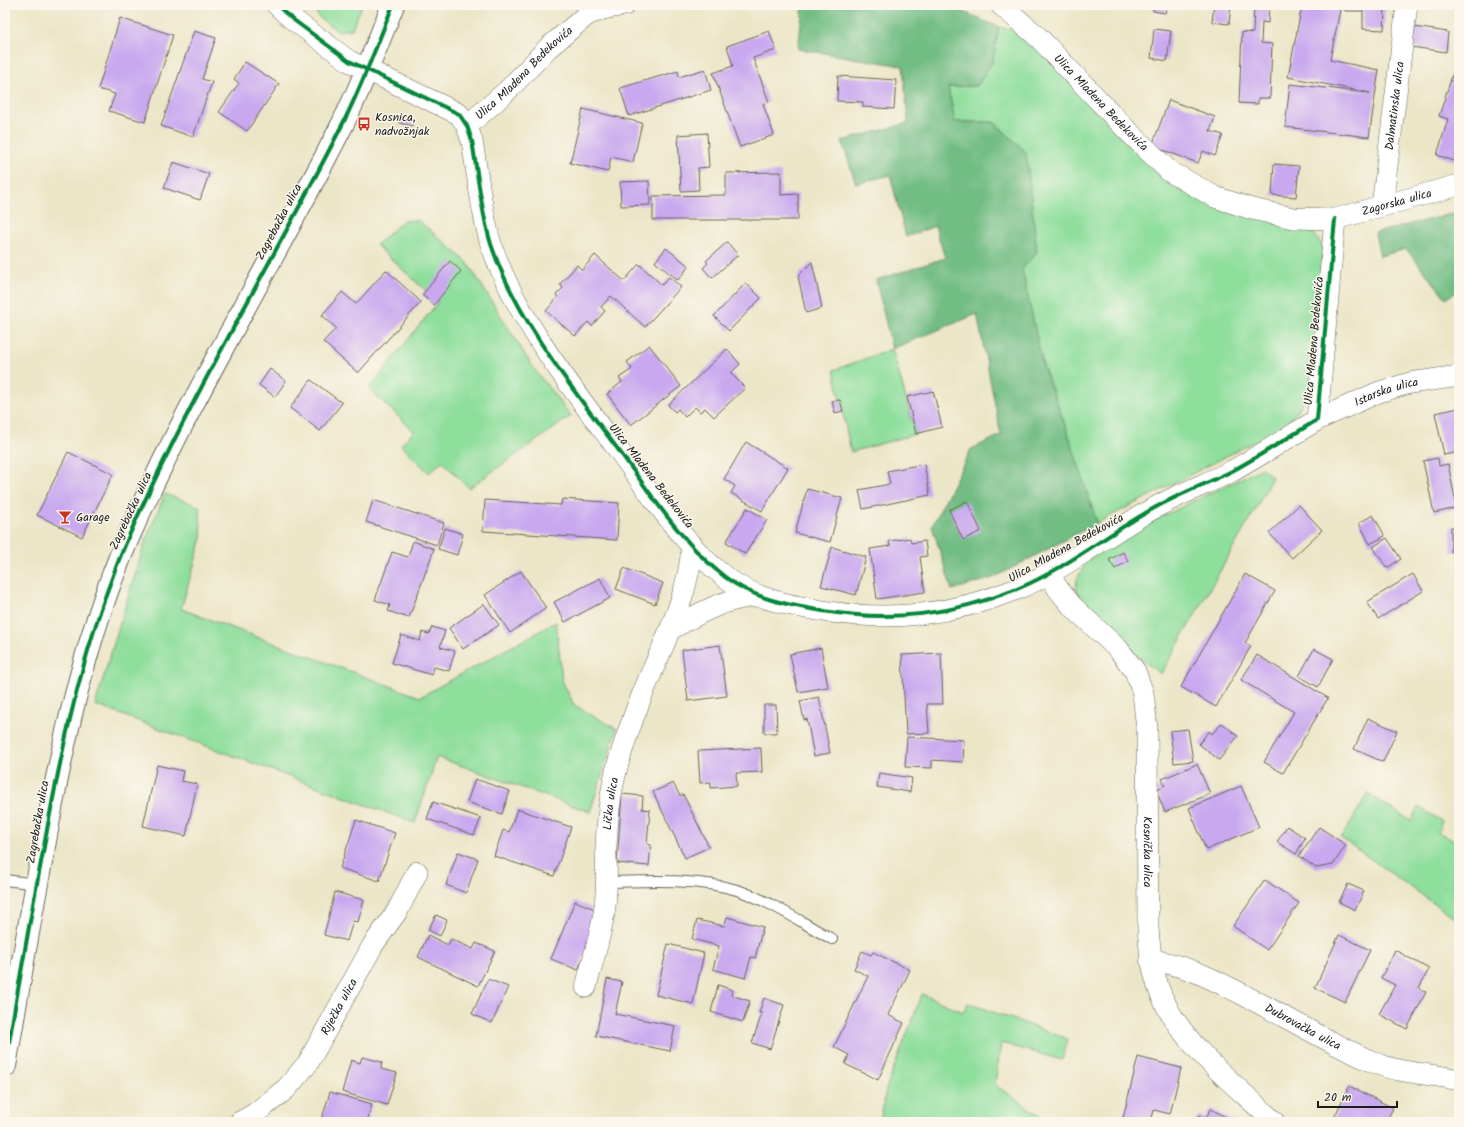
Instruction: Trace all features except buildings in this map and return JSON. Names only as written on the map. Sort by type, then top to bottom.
[{"type":"street","name":"Ulica Mladena Bedekovića","points":[[277,5],[329,47],[367,71],[458,114],[467,126],[472,141],[491,243],[503,275],[566,379],[664,513],[692,545],[726,578],[758,596],[788,605],[838,613],[885,617],[936,613],[1019,588],[1158,507],[1233,470],[1317,420],[1335,219],[1293,218],[1252,209],[1215,197],[1176,175],[1125,128],[1038,37],[1001,5]]},
{"type":"street","name":"Zagrebačka ulica","points":[[5,1066],[58,764],[83,665],[104,599],[128,538],[173,443],[340,130],[367,71],[393,5]]},
{"type":"street","name":"Ulica Mladena Bedekovića","points":[[467,126],[507,91],[548,48],[587,15],[603,9],[625,5]]},
{"type":"street","name":"Dalmatinska ulica","points":[[1382,206],[1407,5]]},
{"type":"street","name":"Zagorska ulica","points":[[1335,219],[1459,185]]},
{"type":"street","name":"Istarska ulica","points":[[1317,420],[1379,392],[1410,384],[1459,376]]},
{"type":"street","name":"Lička ulica","points":[[586,987],[604,913],[607,882],[606,845],[610,806],[616,771],[630,728],[671,629],[688,576],[692,545]]},
{"type":"street","name":"Kosnička ulica","points":[[1048,572],[1058,589],[1072,606],[1119,650],[1135,671],[1143,692],[1147,729],[1148,928],[1150,958],[1166,1005],[1189,1039],[1274,1122]]},
{"type":"street","points":[[671,629],[728,600],[758,596]]},
{"type":"street","name":"Riječka ulica","points":[[240,1122],[253,1115],[286,1089],[308,1063],[374,946],[398,910],[417,872]]},
{"type":"street","name":"Dubrovačka ulica","points":[[1150,958],[1180,966],[1204,976],[1303,1029],[1374,1063],[1401,1071],[1459,1080]]},
{"type":"lane","points":[[5,880],[37,884]]},
{"type":"lane","points":[[607,882],[710,884],[737,890],[769,903],[832,939]]},
{"type":"green space","points":[[309,5],[362,5],[352,29],[338,31],[321,19]]},
{"type":"green space","points":[[803,5],[947,5],[999,27],[993,61],[977,86],[948,87],[955,122],[994,122],[1026,152],[1037,252],[1022,269],[1043,366],[1067,430],[1097,523],[993,578],[952,590],[932,526],[971,449],[1001,435],[977,314],[892,349],[876,280],[945,258],[935,226],[906,237],[890,175],[856,184],[842,141],[908,123],[903,66],[798,49]]},
{"type":"green space","points":[[999,27],[1021,31],[1126,142],[1171,184],[1199,200],[1304,227],[1314,234],[1323,246],[1313,385],[1296,413],[1281,427],[1097,523],[1067,430],[1043,366],[1022,269],[1037,252],[1026,152],[994,122],[955,122],[948,87],[977,86],[993,61]]},
{"type":"green space","points":[[1459,212],[1459,291],[1446,298],[1406,249],[1380,256],[1375,233]]},
{"type":"green space","points":[[418,220],[467,262],[534,369],[571,416],[469,488],[442,461],[429,473],[401,445],[414,431],[369,389],[438,302],[376,245],[403,221]]},
{"type":"green space","points":[[892,349],[916,434],[851,452],[834,370]]},
{"type":"green space","points":[[1262,468],[1272,477],[1258,505],[1161,674],[1126,646],[1090,610],[1076,588],[1077,579],[1087,561],[1132,531]]},
{"type":"green space","points":[[165,494],[199,506],[202,538],[181,609],[420,697],[556,622],[562,680],[574,705],[617,729],[590,812],[437,757],[415,823],[95,705],[145,542]]},
{"type":"green space","points":[[1368,794],[1411,821],[1418,807],[1442,821],[1438,832],[1459,844],[1459,921],[1341,838]]},
{"type":"green space","points":[[922,994],[963,1012],[968,1003],[1068,1039],[1062,1060],[1001,1043],[995,1085],[1042,1117],[1045,1122],[880,1122],[886,1089]]},
{"type":"cycle path","points":[[277,5],[291,18],[349,61],[459,114],[467,126],[472,141],[482,206],[491,244],[515,299],[530,326],[565,379],[668,518],[710,564],[736,585],[748,591],[772,600],[797,606],[848,614],[898,616],[945,610],[993,598],[1035,581],[1071,561],[1140,516],[1167,501],[1232,471],[1317,420],[1335,219]]},
{"type":"cycle path","points":[[5,1066],[58,772],[76,692],[99,614],[128,538],[177,434],[347,116],[368,69],[393,5]]},
{"type":"place","name":"Kosnica, nadvožnjak","points":[[364,124]]},
{"type":"place","name":"Garage","points":[[65,517]]}]
